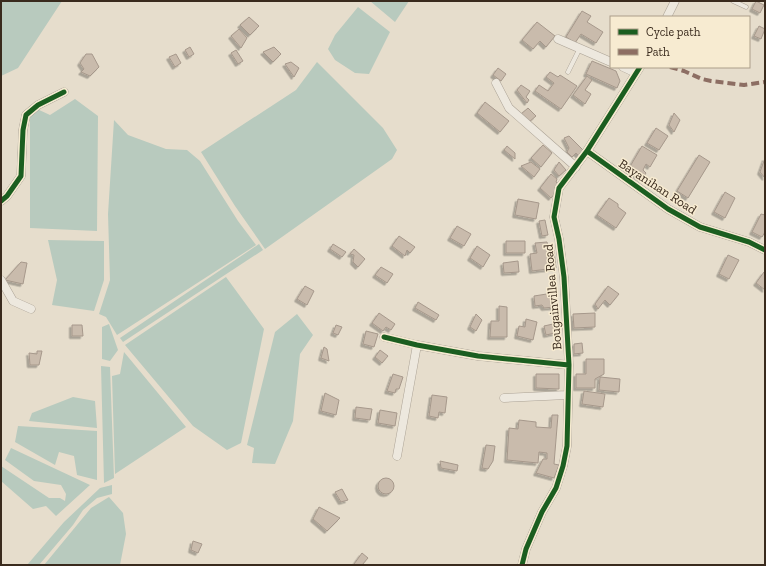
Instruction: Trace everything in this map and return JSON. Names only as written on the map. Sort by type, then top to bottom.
[{"type":"street","points":[[668,16],[675,1]]},
{"type":"street","points":[[558,40],[610,62]]},
{"type":"street","points":[[628,68],[638,70]]},
{"type":"street","name":"Bougainvillea Road","points":[[522,565],[526,549],[542,512],[556,488],[567,446],[569,365],[564,277],[559,239],[554,218],[559,188],[587,152],[638,70]]},
{"type":"street","points":[[496,83],[509,108],[576,166]]},
{"type":"street","points":[[1,201],[7,196],[21,176],[23,130],[26,115],[38,105],[64,92]]},
{"type":"street","name":"Bayanihan Road","points":[[587,152],[668,209],[700,227],[749,242],[765,250]]},
{"type":"street","points":[[1,280],[12,301],[31,309]]},
{"type":"street","points":[[384,336],[417,345],[478,356],[569,365]]},
{"type":"street","points":[[397,456],[417,345]]},
{"type":"street","points":[[504,398],[568,395]]},
{"type":"lane","points":[[733,1],[746,6]]},
{"type":"lane","points":[[568,72],[579,50]]},
{"type":"shaded area","points":[[1,1],[62,1],[18,68],[1,76]]},
{"type":"shaded area","points":[[370,1],[409,1],[395,22]]},
{"type":"shaded area","points":[[358,7],[390,32],[369,74],[355,73],[335,60],[328,49],[335,35]]},
{"type":"shaded area","points":[[317,62],[383,128],[397,150],[392,159],[265,249],[235,206],[201,152],[296,90]]},
{"type":"shaded area","points":[[75,99],[98,116],[97,231],[30,228],[30,114],[37,109],[50,115]]},
{"type":"shaded area","points":[[114,120],[128,135],[166,149],[187,150],[200,161],[238,221],[256,245],[117,335],[106,317],[99,314],[110,280],[108,214]]},
{"type":"shaded area","points":[[48,240],[104,241],[104,280],[94,311],[52,305],[57,280]]},
{"type":"shaded area","points":[[259,244],[263,250],[123,342],[120,338]]},
{"type":"shaded area","points":[[226,277],[264,329],[241,443],[227,450],[193,426],[125,345]]},
{"type":"shaded area","points":[[297,314],[313,335],[300,354],[293,421],[275,464],[252,463],[254,448],[247,445],[275,332]]},
{"type":"shaded area","points":[[109,324],[118,350],[110,361],[102,359],[102,327]]},
{"type":"shaded area","points":[[124,352],[186,427],[115,474],[112,376],[120,374]]},
{"type":"shaded area","points":[[101,366],[110,367],[114,478],[104,483]]},
{"type":"shaded area","points":[[73,397],[95,401],[97,428],[29,421],[32,413]]},
{"type":"shaded area","points":[[18,426],[97,431],[97,480],[77,475],[74,456],[59,452],[55,465],[15,442]]},
{"type":"shaded area","points":[[11,448],[90,485],[56,516],[46,506],[33,509],[1,481],[1,466],[49,498],[60,498],[65,501],[66,494],[61,485],[34,481],[5,460]]},
{"type":"shaded area","points":[[112,485],[112,494],[97,498],[83,510],[73,525],[39,565],[27,565],[64,522],[100,488]]},
{"type":"shaded area","points":[[109,497],[123,513],[126,534],[120,565],[44,565],[91,508]]},
{"type":"building","points":[[756,1],[764,5],[760,13],[752,9]]},
{"type":"building","points":[[582,11],[591,16],[587,22],[603,32],[596,43],[581,34],[575,43],[566,37]]},
{"type":"building","points":[[249,17],[259,26],[250,35],[240,25]]},
{"type":"building","points":[[537,22],[555,36],[546,47],[540,41],[533,49],[522,40]]},
{"type":"building","points":[[759,26],[765,29],[761,39],[754,36]]},
{"type":"building","points":[[239,29],[247,38],[241,48],[231,36]]},
{"type":"building","points":[[190,47],[194,54],[189,57],[185,50]]},
{"type":"building","points":[[274,47],[281,54],[273,62],[263,52]]},
{"type":"building","points":[[236,50],[243,61],[238,64],[231,53]]},
{"type":"building","points":[[86,54],[92,54],[99,67],[90,76],[81,72],[84,69],[80,63]]},
{"type":"building","points":[[176,54],[181,63],[175,67],[169,57]]},
{"type":"building","points":[[592,61],[616,71],[620,81],[617,88],[586,74]]},
{"type":"building","points":[[291,62],[299,68],[294,77],[285,64]]},
{"type":"building","points":[[498,68],[506,74],[501,81],[493,75]]},
{"type":"building","points":[[550,72],[558,77],[560,75],[577,86],[561,109],[535,91],[539,85],[548,91],[554,83],[546,77]]},
{"type":"building","points":[[587,76],[592,80],[585,90],[591,94],[585,104],[573,95]]},
{"type":"building","points":[[521,85],[530,91],[526,97],[529,100],[527,103],[517,90]]},
{"type":"building","points":[[485,102],[509,121],[500,132],[477,113]]},
{"type":"building","points":[[528,108],[536,116],[529,122],[521,114]]},
{"type":"building","points":[[674,113],[680,120],[674,132],[669,125]]},
{"type":"building","points":[[656,128],[668,136],[659,150],[647,143]]},
{"type":"building","points":[[569,136],[584,151],[579,156],[576,153],[572,157],[567,152],[569,148],[564,138]]},
{"type":"building","points":[[543,145],[552,153],[541,167],[531,158]]},
{"type":"building","points":[[507,146],[515,153],[515,159],[504,150]]},
{"type":"building","points":[[642,146],[657,155],[650,167],[646,164],[643,170],[646,173],[642,179],[628,170]]},
{"type":"building","points":[[699,155],[710,162],[688,198],[677,191]]},
{"type":"building","points":[[765,158],[765,178],[760,172]]},
{"type":"building","points":[[531,162],[540,169],[534,177],[521,166]]},
{"type":"building","points":[[559,162],[566,170],[559,176],[554,170]]},
{"type":"building","points":[[551,174],[557,179],[556,182],[561,186],[551,198],[540,188]]},
{"type":"building","points":[[725,192],[735,198],[725,218],[714,212]]},
{"type":"building","points":[[609,198],[618,204],[618,207],[626,213],[616,228],[597,215]]},
{"type":"building","points":[[518,199],[539,203],[536,219],[515,215]]},
{"type":"building","points":[[761,214],[765,215],[765,232],[762,237],[752,232]]},
{"type":"building","points":[[545,220],[548,235],[542,236],[539,221]]},
{"type":"building","points":[[457,226],[471,234],[464,246],[450,238]]},
{"type":"building","points":[[399,236],[415,247],[410,253],[407,250],[405,256],[392,246]]},
{"type":"building","points":[[506,241],[525,241],[525,253],[506,253]]},
{"type":"building","points":[[547,242],[549,251],[554,250],[556,268],[532,271],[530,254],[537,253],[535,243]]},
{"type":"building","points":[[333,244],[346,252],[342,257],[330,249]]},
{"type":"building","points":[[477,246],[490,255],[483,267],[470,258]]},
{"type":"building","points":[[354,249],[365,259],[358,267],[353,262],[354,255],[350,254]]},
{"type":"building","points":[[728,255],[739,260],[729,279],[719,274]]},
{"type":"building","points":[[518,261],[519,272],[504,273],[503,263]]},
{"type":"building","points":[[21,262],[27,263],[23,284],[5,280]]},
{"type":"building","points":[[381,267],[393,274],[387,283],[375,275]]},
{"type":"building","points":[[764,272],[765,273],[765,290],[756,283]]},
{"type":"building","points":[[305,286],[314,291],[307,305],[297,299]]},
{"type":"building","points":[[608,286],[619,294],[610,305],[605,300],[598,309],[595,304]]},
{"type":"building","points":[[553,293],[554,307],[544,308],[542,305],[535,306],[534,296]]},
{"type":"building","points":[[418,302],[439,315],[436,320],[415,308]]},
{"type":"building","points":[[499,306],[507,307],[507,337],[490,337],[491,321],[499,321]]},
{"type":"building","points":[[379,313],[395,324],[391,330],[386,327],[383,331],[372,323]]},
{"type":"building","points":[[595,313],[595,327],[574,328],[573,314]]},
{"type":"building","points":[[476,314],[482,320],[476,331],[470,327]]},
{"type":"building","points":[[526,319],[537,322],[533,340],[517,336],[519,326],[525,327]]},
{"type":"building","points":[[553,324],[555,333],[546,335],[544,326]]},
{"type":"building","points":[[72,325],[82,325],[83,336],[72,336]]},
{"type":"building","points":[[336,325],[342,327],[338,335],[333,333]]},
{"type":"building","points":[[366,331],[378,334],[374,347],[363,344]]},
{"type":"building","points":[[582,343],[583,353],[574,354],[574,344]]},
{"type":"building","points":[[324,347],[327,349],[329,361],[321,358]]},
{"type":"building","points":[[380,350],[388,356],[382,363],[375,357]]},
{"type":"building","points":[[37,351],[42,351],[39,365],[30,365],[29,353],[37,354]]},
{"type":"building","points":[[586,359],[604,359],[604,374],[595,379],[595,388],[576,388],[576,374],[586,374]]},
{"type":"building","points":[[393,374],[403,377],[399,389],[396,389],[395,393],[387,391]]},
{"type":"building","points":[[536,374],[559,374],[559,389],[536,388]]},
{"type":"building","points":[[600,377],[620,379],[619,392],[599,390]]},
{"type":"building","points":[[584,391],[605,394],[603,407],[582,404]]},
{"type":"building","points":[[325,393],[339,400],[336,415],[321,411]]},
{"type":"building","points":[[432,395],[447,397],[445,413],[439,412],[438,418],[429,416]]},
{"type":"building","points":[[356,407],[372,409],[370,420],[355,418]]},
{"type":"building","points":[[380,410],[397,413],[395,426],[378,423]]},
{"type":"building","points":[[552,415],[558,415],[554,464],[559,465],[554,478],[536,473],[543,459],[547,459],[547,453],[539,452],[538,463],[507,460],[509,428],[518,429],[519,420],[536,422],[536,427],[551,428]]},
{"type":"building","points":[[486,445],[495,446],[493,461],[488,469],[482,468]]},
{"type":"building","points":[[440,461],[458,465],[457,471],[441,468]]},
{"type":"building","points":[[386,478],[392,480],[394,486],[392,492],[386,494],[380,492],[378,486],[380,480]]},
{"type":"building","points":[[342,489],[348,500],[341,502],[335,492]]},
{"type":"building","points":[[319,507],[340,518],[327,531],[313,519]]},
{"type":"building","points":[[193,541],[202,544],[198,553],[191,550]]},
{"type":"building","points":[[362,553],[368,558],[362,565],[355,565],[354,564]]},
{"type":"marked path","points":[[674,68],[711,81],[744,85],[765,82]]},
{"type":"cycle path","points":[[522,565],[526,549],[542,512],[556,488],[567,446],[569,365],[564,277],[559,239],[554,217],[559,188],[587,151],[639,68]]},
{"type":"cycle path","points":[[1,201],[7,196],[21,176],[23,130],[26,115],[38,105],[64,92]]},
{"type":"cycle path","points":[[587,151],[668,209],[700,227],[749,242],[765,250]]},
{"type":"cycle path","points":[[384,337],[417,345],[478,356],[569,365]]}]
